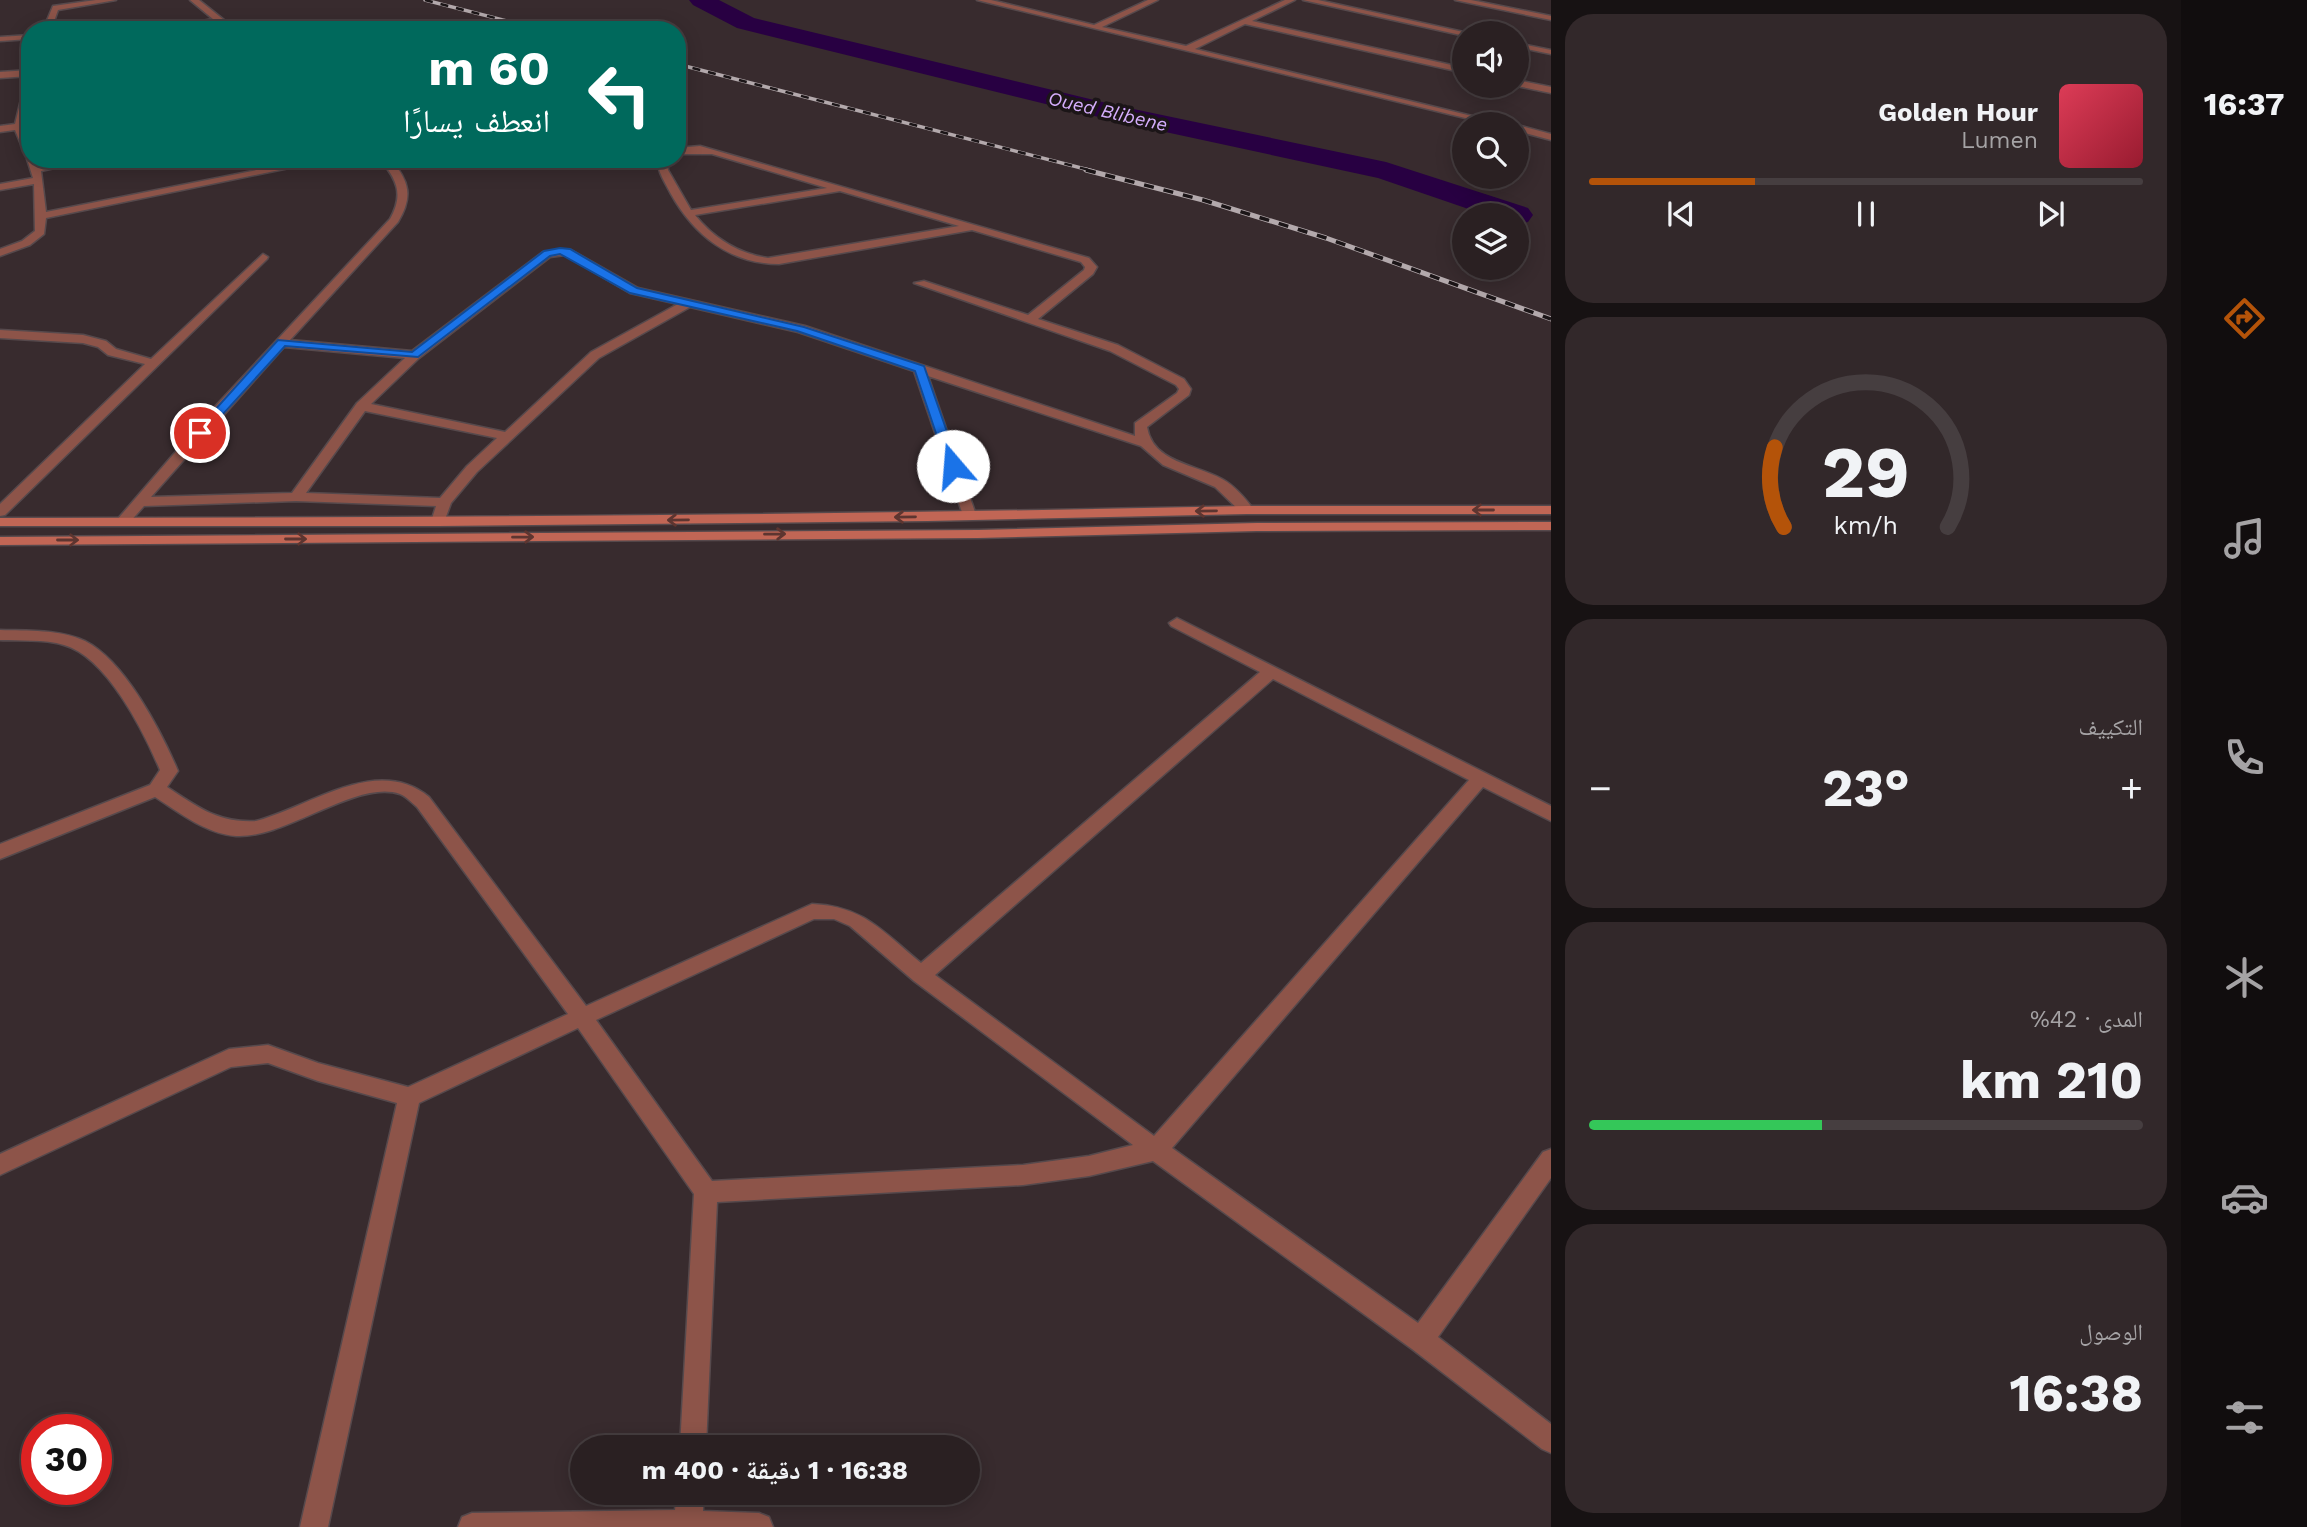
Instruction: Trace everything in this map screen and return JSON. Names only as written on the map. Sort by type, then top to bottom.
[{"type":"main road","points":[[0,522],[438,522],[988,516],[1247,510],[1551,510]]},
{"type":"main road","points":[[962,533],[956,531],[951,523],[963,516]]},
{"type":"main road","points":[[988,516],[997,520],[1000,526],[992,533]]},
{"type":"main road","points":[[0,541],[1551,526]]},
{"type":"street","points":[[49,21],[52,11],[56,8],[112,0]]},
{"type":"street","points":[[194,0],[220,20],[214,21]]},
{"type":"street","points":[[981,0],[1452,112]]},
{"type":"street","points":[[1006,6],[1020,0]]},
{"type":"street","points":[[1095,27],[1154,0]]},
{"type":"street","points":[[1187,49],[1291,0]]},
{"type":"street","points":[[1307,0],[1452,31]]},
{"type":"street","points":[[1459,0],[1551,18]]},
{"type":"street","points":[[1245,22],[1452,68]]},
{"type":"street","points":[[0,39],[21,38]]},
{"type":"street","points":[[1529,47],[1551,52]]},
{"type":"street","points":[[0,75],[21,74]]},
{"type":"street","points":[[1529,85],[1551,90]]},
{"type":"street","points":[[21,118],[21,132]]},
{"type":"street","points":[[0,129],[19,127]]},
{"type":"street","points":[[1529,131],[1551,136]]},
{"type":"street","points":[[686,150],[713,151],[842,188],[1073,255],[1091,267],[1089,272],[1030,319]]},
{"type":"street","points":[[0,187],[31,168]]},
{"type":"street","points":[[0,253],[35,238],[40,232],[42,216],[34,168]]},
{"type":"street","points":[[42,216],[283,168]]},
{"type":"street","points":[[122,521],[394,220],[405,202],[404,187],[393,168]]},
{"type":"street","points":[[663,168],[698,226],[746,258],[768,262],[974,227]]},
{"type":"street","points":[[689,213],[842,188]]},
{"type":"street","points":[[296,497],[362,406],[415,355],[552,251],[567,251],[634,290],[800,329],[1143,443]]},
{"type":"street","points":[[0,512],[263,257]]},
{"type":"street","points":[[920,283],[1114,348],[1180,382],[1185,389],[1183,395],[1140,426],[1143,443],[1147,449],[1164,460],[1214,480],[1231,491],[1247,510]]},
{"type":"street","points":[[438,522],[444,502],[506,436],[595,355],[687,304]]},
{"type":"street","points":[[0,334],[83,338],[102,344],[112,352],[154,362]]},
{"type":"street","points":[[282,342],[415,355]]},
{"type":"street","points":[[920,369],[963,516]]},
{"type":"street","points":[[362,406],[506,436]]},
{"type":"street","points":[[139,502],[296,497],[444,502]]},
{"type":"street","points":[[1177,623],[1551,814]]},
{"type":"street","points":[[0,635],[46,637],[80,644],[102,660],[161,748],[169,771],[156,789],[0,852]]},
{"type":"street","points":[[921,975],[1272,671]]},
{"type":"street","points":[[706,1192],[1023,1175],[1089,1166],[1156,1150],[1481,777]]},
{"type":"street","points":[[156,789],[214,825],[239,830],[272,824],[379,786],[405,789],[423,802],[582,1017],[706,1192],[694,1435]]},
{"type":"street","points":[[0,1166],[229,1058],[268,1054],[318,1072],[409,1097],[812,911],[836,912],[857,921],[921,975],[1156,1150],[1421,1340],[1551,1440]]},
{"type":"street","points":[[314,1527],[409,1097]]},
{"type":"street","points":[[1421,1340],[1551,1159]]},
{"type":"street","points":[[688,1526],[689,1505]]},
{"type":"street","points":[[472,1527],[759,1527]]},
{"type":"waterway","name":"Oued Blibene","points":[[701,0],[746,23],[1119,114],[1386,171],[1481,203]]},
{"type":"railway","points":[[425,0],[507,21]]},
{"type":"railway","points":[[686,66],[1093,171]]},
{"type":"railway","points":[[1086,170],[1203,200],[1326,238],[1551,319]]},
{"type":"route","points":[[200,433],[282,342],[415,355],[547,254],[552,251],[567,251],[634,290],[800,329],[920,369],[953,466]]}]
